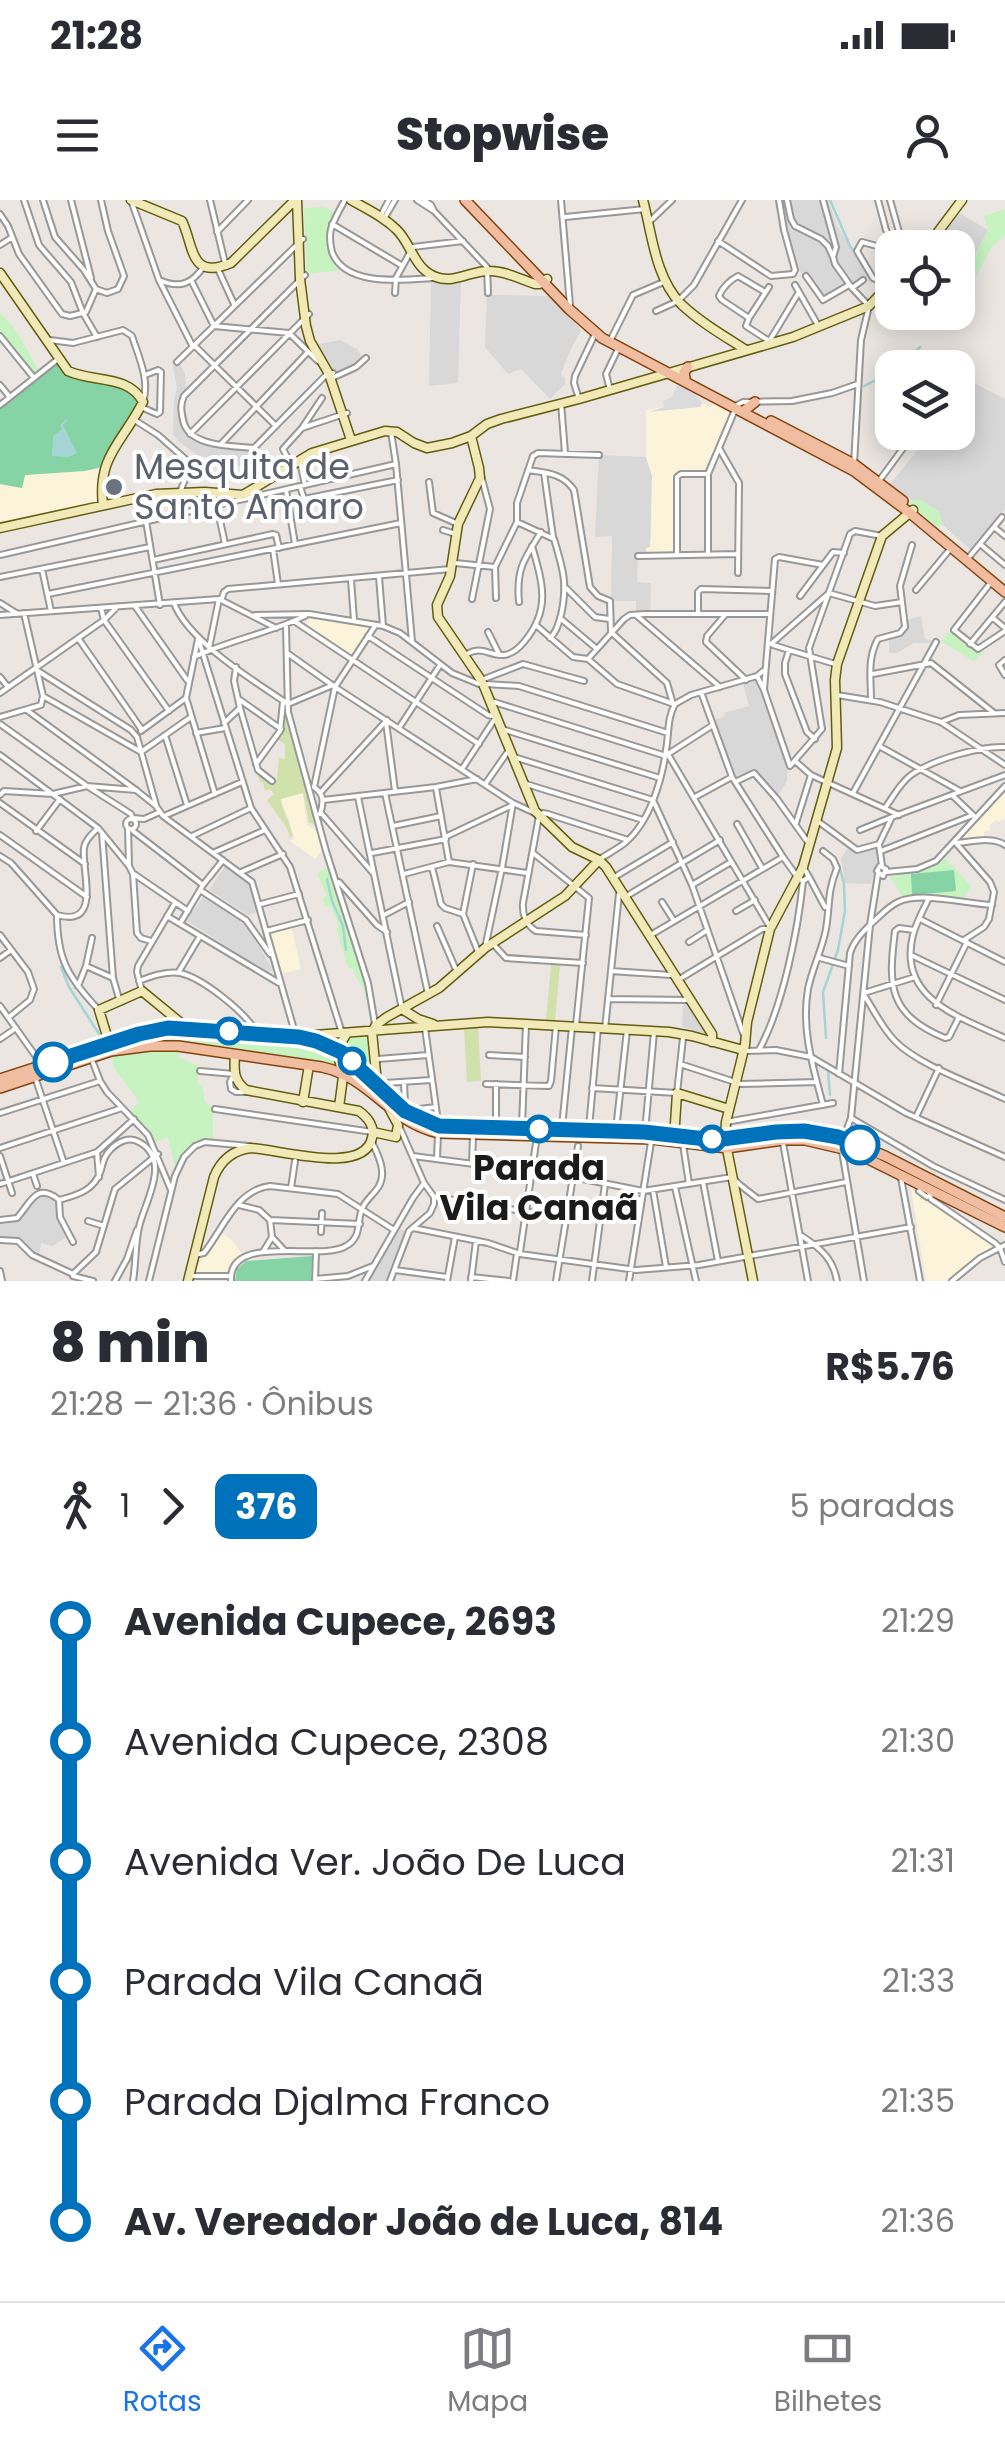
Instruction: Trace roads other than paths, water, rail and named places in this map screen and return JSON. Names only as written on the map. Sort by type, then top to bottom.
[{"type":"main road","points":[[468,200],[595,334],[741,409]]},
{"type":"main road","points":[[570,306],[612,344]]},
{"type":"main road","points":[[685,378],[688,366]]},
{"type":"main road","points":[[669,373],[685,378],[855,474],[914,513],[1005,589]]},
{"type":"main road","points":[[741,409],[754,402]]},
{"type":"main road","points":[[855,474],[879,481],[951,548],[1005,589]]},
{"type":"main road","points":[[0,1088],[168,1028],[244,1032],[297,1037],[336,1050],[399,1113],[426,1130],[496,1128],[648,1136]]},
{"type":"main road","points":[[110,1047],[165,1045],[309,1065],[342,1072],[379,1090]]},
{"type":"main road","points":[[0,1079],[90,1054]]},
{"type":"main road","points":[[439,1130],[472,1136],[589,1130],[726,1143],[843,1143],[925,1186],[1005,1217]]},
{"type":"main road","points":[[726,1143],[794,1131],[843,1143],[1005,1228]]},
{"type":"street","points":[[24,200],[39,245],[71,282],[97,338]]},
{"type":"street","points":[[43,200],[54,235],[103,293],[114,291],[124,276],[101,200]]},
{"type":"street","points":[[71,200],[92,282]]},
{"type":"street","points":[[276,426],[194,347],[158,280],[131,200],[182,220],[196,260],[204,265],[223,266],[295,200]]},
{"type":"street","points":[[210,200],[234,306]]},
{"type":"street","points":[[216,232],[248,200]]},
{"type":"street","points":[[295,200],[308,335],[331,374],[353,440]]},
{"type":"street","points":[[383,216],[348,200],[332,224],[330,241],[341,266],[358,276],[396,278],[456,278],[487,269]]},
{"type":"street","points":[[360,200],[400,227],[421,267],[437,278]]},
{"type":"street","points":[[383,216],[392,200]]},
{"type":"street","points":[[417,200],[434,211],[487,269],[488,293]]},
{"type":"street","points":[[424,200],[434,211]]},
{"type":"street","points":[[561,200],[570,306]]},
{"type":"street","points":[[649,222],[672,200]]},
{"type":"street","points":[[656,311],[678,301],[694,285],[742,200]]},
{"type":"street","points":[[718,241],[772,276],[793,274],[779,200]]},
{"type":"street","points":[[786,200],[795,226],[828,246],[850,286],[868,306]]},
{"type":"street","points":[[824,200],[836,247],[833,257]]},
{"type":"street","points":[[878,200],[886,230]]},
{"type":"street","points":[[890,200],[898,230]]},
{"type":"street","points":[[940,230],[962,200]]},
{"type":"street","points":[[563,218],[645,204],[654,248],[678,301],[746,350]]},
{"type":"street","points":[[0,214],[28,267],[58,310],[67,316],[83,313],[96,289]]},
{"type":"street","points":[[332,224],[402,266]]},
{"type":"street","points":[[0,245],[11,238]]},
{"type":"street","points":[[177,362],[301,241]]},
{"type":"street","points":[[412,249],[463,241]]},
{"type":"street","points":[[875,245],[862,242],[857,248],[875,279]]},
{"type":"street","points":[[395,293],[396,278],[412,249]]},
{"type":"street","points":[[412,249],[439,274],[502,268],[543,278]]},
{"type":"street","points":[[158,280],[176,285],[192,282],[204,265]]},
{"type":"street","points":[[0,274],[68,371],[129,386],[136,390],[142,404],[157,414],[160,371],[145,375]]},
{"type":"street","points":[[748,318],[719,296],[738,276],[767,290],[748,318],[747,328],[769,343]]},
{"type":"street","points":[[806,276],[823,300],[863,280]]},
{"type":"street","points":[[303,277],[181,402],[183,424],[190,434],[206,442],[254,448],[331,374],[356,367],[366,358]]},
{"type":"street","points":[[610,390],[606,374],[612,344],[633,295],[666,281]]},
{"type":"street","points":[[192,282],[214,326]]},
{"type":"street","points":[[795,285],[818,327]]},
{"type":"street","points":[[769,343],[799,292]]},
{"type":"street","points":[[0,528],[142,496],[205,492],[241,498],[317,451],[391,431],[427,448],[452,443],[501,419],[818,327],[875,300]]},
{"type":"street","points":[[855,474],[858,384],[868,306]]},
{"type":"street","points":[[190,434],[307,316]]},
{"type":"street","points":[[214,326],[289,333],[314,348]]},
{"type":"street","points":[[44,338],[72,343],[123,330],[130,334],[145,375],[142,404],[103,471],[103,505]]},
{"type":"street","points":[[579,399],[575,376],[595,334]]},
{"type":"street","points":[[0,336],[34,378]]},
{"type":"street","points":[[220,444],[314,348]]},
{"type":"street","points":[[0,405],[58,360]]},
{"type":"street","points":[[0,384],[10,397]]},
{"type":"street","points":[[754,402],[792,401],[858,384]]},
{"type":"street","points":[[322,398],[302,428],[282,448],[296,463],[304,500],[398,480]]},
{"type":"street","points":[[561,403],[565,454]]},
{"type":"street","points":[[708,556],[708,474],[718,446],[741,409]]},
{"type":"street","points":[[302,428],[345,414]]},
{"type":"street","points":[[133,418],[191,464],[180,492]]},
{"type":"street","points":[[391,431],[412,642]]},
{"type":"street","points":[[471,436],[490,508],[472,599]]},
{"type":"street","points":[[718,446],[738,480],[738,573]]},
{"type":"street","points":[[879,481],[901,450]]},
{"type":"street","points":[[496,598],[495,567],[517,522],[517,503],[532,456],[598,454]]},
{"type":"street","points":[[0,555],[396,464]]},
{"type":"street","points":[[374,1028],[429,995],[485,948],[565,896],[599,860],[628,840],[653,800],[667,754],[669,718],[674,704],[666,683],[612,632],[610,601],[598,596],[588,582],[574,490],[564,478],[528,470]]},
{"type":"street","points":[[544,472],[566,588],[556,634],[550,638]]},
{"type":"street","points":[[480,474],[457,529],[452,566],[436,613],[482,682],[538,814],[577,851],[599,860],[613,878],[712,1034],[712,1042]]},
{"type":"street","points":[[677,556],[677,477],[708,474]]},
{"type":"street","points":[[429,482],[433,513],[457,529]]},
{"type":"street","points":[[286,490],[296,545]]},
{"type":"street","points":[[142,496],[160,605]]},
{"type":"street","points":[[217,506],[225,544]]},
{"type":"street","points":[[759,1050],[775,1015],[800,909],[803,868],[838,741],[837,664],[882,536],[914,513]]},
{"type":"street","points":[[970,556],[1002,517]]},
{"type":"street","points":[[48,594],[402,522]]},
{"type":"street","points":[[517,522],[554,539]]},
{"type":"street","points":[[994,527],[1005,536]]},
{"type":"street","points":[[443,530],[457,529]]},
{"type":"street","points":[[792,764],[823,725],[809,648],[844,552],[853,531],[882,536]]},
{"type":"street","points":[[518,602],[518,576],[540,532]]},
{"type":"street","points":[[152,560],[273,534],[278,585]]},
{"type":"street","points":[[980,544],[1005,566]]},
{"type":"street","points":[[872,700],[872,652],[877,640],[905,629],[900,582],[912,545]]},
{"type":"street","points":[[465,656],[477,649],[507,654],[519,648],[537,626],[542,589],[532,546]]},
{"type":"street","points":[[0,577],[150,547]]},
{"type":"street","points":[[916,590],[951,548]]},
{"type":"street","points":[[800,596],[834,551],[844,552]]},
{"type":"street","points":[[638,556],[738,554]]},
{"type":"street","points":[[764,690],[774,560],[779,557],[823,565]]},
{"type":"street","points":[[210,648],[220,600],[228,589],[351,580],[452,566],[495,567]]},
{"type":"street","points":[[42,568],[52,611]]},
{"type":"street","points":[[312,787],[334,686],[380,625],[379,577]]},
{"type":"street","points":[[351,580],[354,620]]},
{"type":"street","points":[[992,582],[954,631],[980,649],[1005,629],[992,618]]},
{"type":"street","points":[[566,588],[595,617],[610,619]]},
{"type":"street","points":[[698,614],[701,589],[771,592]]},
{"type":"street","points":[[829,593],[876,606],[902,602]]},
{"type":"street","points":[[769,644],[829,593]]},
{"type":"street","points":[[0,615],[220,600],[276,628]]},
{"type":"street","points":[[0,602],[16,613]]},
{"type":"street","points":[[970,644],[1005,602]]},
{"type":"street","points":[[174,603],[180,618],[199,640],[286,703],[368,983],[379,1090]]},
{"type":"street","points":[[135,606],[189,682]]},
{"type":"street","points":[[101,608],[104,620],[169,711]]},
{"type":"street","points":[[0,693],[116,608]]},
{"type":"street","points":[[0,720],[41,706],[38,668],[24,612]]},
{"type":"street","points":[[292,613],[294,621],[479,744]]},
{"type":"street","points":[[194,657],[210,648],[286,626],[309,614]]},
{"type":"street","points":[[251,615],[309,614],[380,625],[397,631],[458,677],[519,686],[668,733]]},
{"type":"street","points":[[588,659],[627,617],[770,614]]},
{"type":"street","points":[[636,615],[720,687]]},
{"type":"street","points":[[725,615],[706,642],[746,680]]},
{"type":"street","points":[[560,618],[597,649]]},
{"type":"street","points":[[256,764],[281,729],[286,703],[286,626]]},
{"type":"street","points":[[537,626],[573,657],[588,659],[616,684],[674,704],[757,676],[765,668]]},
{"type":"street","points":[[488,632],[500,654]]},
{"type":"street","points":[[368,636],[496,718]]},
{"type":"street","points":[[78,638],[142,730]]},
{"type":"street","points":[[199,640],[251,808],[283,854],[300,894],[344,1035],[336,1050],[342,1072],[339,1107]]},
{"type":"street","points":[[199,640],[186,698],[215,794]]},
{"type":"street","points":[[853,794],[936,642]]},
{"type":"street","points":[[769,644],[837,664]]},
{"type":"street","points":[[789,650],[785,674],[807,732],[815,739]]},
{"type":"street","points":[[287,652],[513,804],[628,840]]},
{"type":"street","points":[[1005,660],[999,666],[1005,675]]},
{"type":"street","points":[[398,728],[440,664]]},
{"type":"street","points":[[482,682],[523,664],[584,682]]},
{"type":"street","points":[[871,674],[933,664],[994,713]]},
{"type":"street","points":[[236,667],[234,681],[256,764],[272,781]]},
{"type":"street","points":[[38,668],[118,720],[137,737],[160,811]]},
{"type":"street","points":[[0,676],[8,687]]},
{"type":"street","points":[[757,676],[792,764],[886,808],[895,816]]},
{"type":"street","points":[[286,703],[334,686]]},
{"type":"street","points":[[701,692],[733,779],[782,857],[828,911]]},
{"type":"street","points":[[835,695],[872,700],[941,722],[1005,765]]},
{"type":"street","points":[[43,696],[141,752]]},
{"type":"street","points":[[137,737],[186,698]]},
{"type":"street","points":[[239,700],[281,729]]},
{"type":"street","points":[[490,701],[667,754],[770,928]]},
{"type":"street","points":[[196,733],[224,726],[240,708]]},
{"type":"street","points":[[28,711],[252,882],[297,1037],[488,1022],[654,1031],[683,1034],[743,1050],[786,1051],[811,1057],[916,1117],[1005,1157]]},
{"type":"street","points":[[941,722],[959,715],[1005,714]]},
{"type":"street","points":[[141,752],[191,718]]},
{"type":"street","points":[[462,769],[496,718]]},
{"type":"street","points":[[0,720],[131,819],[129,866]]},
{"type":"street","points":[[387,721],[396,792]]},
{"type":"street","points":[[320,793],[387,721]]},
{"type":"street","points":[[667,754],[713,725]]},
{"type":"street","points":[[501,729],[660,778]]},
{"type":"street","points":[[166,735],[187,805]]},
{"type":"street","points":[[879,746],[960,792]]},
{"type":"street","points":[[886,808],[909,776],[980,748],[1005,747]]},
{"type":"street","points":[[486,784],[510,753]]},
{"type":"street","points":[[510,753],[653,800],[692,885],[744,1038]]},
{"type":"street","points":[[0,754],[100,830],[129,866],[137,933],[139,938],[152,941]]},
{"type":"street","points":[[694,797],[754,773],[810,845]]},
{"type":"street","points":[[796,824],[811,775]]},
{"type":"street","points":[[860,830],[1005,775]]},
{"type":"street","points":[[324,800],[478,780]]},
{"type":"street","points":[[131,819],[144,819],[187,805],[242,782]]},
{"type":"street","points":[[523,783],[643,820]]},
{"type":"street","points":[[38,793],[41,785]]},
{"type":"street","points":[[1,791],[52,794],[87,786],[136,790]]},
{"type":"street","points":[[878,874],[930,864],[956,842],[974,816],[1005,786]]},
{"type":"street","points":[[312,787],[324,800],[319,816]]},
{"type":"street","points":[[436,787],[450,862]]},
{"type":"street","points":[[385,793],[429,995]]},
{"type":"street","points":[[952,795],[974,816]]},
{"type":"street","points":[[358,796],[402,1008],[438,1026]]},
{"type":"street","points":[[36,830],[60,798]]},
{"type":"street","points":[[0,803],[86,864]]},
{"type":"street","points":[[370,853],[446,838],[513,804]]},
{"type":"street","points":[[485,948],[513,804]]},
{"type":"street","points":[[191,836],[251,808]]},
{"type":"street","points":[[538,814],[522,909],[526,921],[536,930],[586,935]]},
{"type":"street","points":[[319,816],[373,874]]},
{"type":"street","points":[[393,826],[441,816]]},
{"type":"street","points":[[886,872],[881,847],[895,816]]},
{"type":"street","points":[[817,821],[857,850],[881,847],[974,816]]},
{"type":"street","points":[[737,824],[763,869]]},
{"type":"street","points":[[132,829],[246,920],[273,958]]},
{"type":"street","points":[[0,856],[11,862],[56,915],[75,916],[87,897],[85,844],[100,830]]},
{"type":"street","points":[[100,830],[113,978],[120,1002]]},
{"type":"street","points":[[213,853],[266,830]]},
{"type":"street","points":[[956,842],[1004,844],[1005,834]]},
{"type":"street","points":[[0,835],[87,897]]},
{"type":"street","points":[[623,893],[720,840]]},
{"type":"street","points":[[613,878],[673,842]]},
{"type":"street","points":[[936,1005],[966,941],[984,927],[992,905],[993,886],[956,842]]},
{"type":"street","points":[[823,851],[837,868],[829,887],[826,928],[806,1012],[811,1057],[823,1105]]},
{"type":"street","points":[[533,853],[589,898],[562,1130]]},
{"type":"street","points":[[240,872],[283,854]]},
{"type":"street","points":[[650,936],[782,857]]},
{"type":"street","points":[[180,924],[223,860]]},
{"type":"street","points":[[692,885],[732,860]]},
{"type":"street","points":[[404,874],[450,862],[528,873]]},
{"type":"street","points":[[463,914],[474,864]]},
{"type":"street","points":[[864,1281],[843,1143],[851,1118],[870,926],[878,868],[882,866]]},
{"type":"street","points":[[432,867],[441,904],[463,914],[485,948],[507,958],[583,962]]},
{"type":"street","points":[[132,874],[188,911]]},
{"type":"street","points":[[336,879],[387,932]]},
{"type":"street","points":[[752,1281],[726,1143],[726,1122],[770,928],[803,879]]},
{"type":"street","points":[[589,1130],[623,893]]},
{"type":"street","points":[[259,905],[300,894]]},
{"type":"street","points":[[839,1074],[853,944],[897,902],[929,898],[992,905]]},
{"type":"street","points":[[929,898],[914,930],[911,955],[916,977],[936,1005],[1005,1038]]},
{"type":"street","points":[[736,911],[754,900]]},
{"type":"street","points":[[384,915],[409,902]]},
{"type":"street","points":[[662,902],[674,921]]},
{"type":"street","points":[[174,903],[138,966],[139,981],[142,991],[187,1028]]},
{"type":"street","points":[[56,915],[58,944],[68,972],[99,1010],[110,1047]]},
{"type":"street","points":[[167,916],[282,985]]},
{"type":"street","points":[[920,918],[1005,962]]},
{"type":"street","points":[[266,931],[308,920]]},
{"type":"street","points":[[438,926],[457,973]]},
{"type":"street","points":[[611,971],[676,978],[770,928]]},
{"type":"street","points":[[689,942],[708,930]]},
{"type":"street","points":[[914,930],[895,931],[891,985],[907,1012],[934,1034],[949,1037],[959,1016]]},
{"type":"street","points":[[0,935],[28,972],[34,989],[32,998],[8,1017]]},
{"type":"street","points":[[178,973],[200,936]]},
{"type":"street","points":[[77,987],[92,938]]},
{"type":"street","points":[[0,958],[11,950]]},
{"type":"street","points":[[911,955],[1005,1000]]},
{"type":"street","points":[[818,958],[849,966]]},
{"type":"street","points":[[86,966],[113,978]]},
{"type":"street","points":[[139,981],[178,973],[224,998],[257,1033]]},
{"type":"street","points":[[864,994],[916,977]]},
{"type":"street","points":[[99,1010],[142,991]]},
{"type":"street","points":[[864,994],[898,1045],[1005,1099]]},
{"type":"street","points":[[608,999],[690,1000]]},
{"type":"street","points":[[0,1006],[42,1065]]},
{"type":"street","points":[[168,1028],[172,1016]]},
{"type":"street","points":[[244,1032],[250,1022]]},
{"type":"street","points":[[522,1132],[526,1024]]},
{"type":"street","points":[[486,1084],[547,1087],[556,1026]]},
{"type":"street","points":[[0,1039],[16,1028]]},
{"type":"street","points":[[425,1028],[439,1130],[437,1159]]},
{"type":"street","points":[[616,1131],[627,1030]]},
{"type":"street","points":[[630,1281],[648,1136],[654,1031]]},
{"type":"street","points":[[683,1034],[677,1140],[688,1184]]},
{"type":"street","points":[[90,1054],[100,1081],[148,1134],[171,1192]]},
{"type":"street","points":[[235,1054],[234,1074],[249,1092],[354,1109],[370,1122],[382,1178],[362,1209],[357,1236],[340,1249],[263,1252],[242,1257],[233,1266],[230,1278],[188,1279],[214,1176],[238,1146]]},
{"type":"street","points":[[375,1059],[428,1054]]},
{"type":"street","points":[[490,1055],[526,1057]]},
{"type":"street","points":[[680,1064],[735,1083],[817,1082]]},
{"type":"street","points":[[303,1102],[309,1065]]},
{"type":"street","points":[[916,1117],[939,1068]]},
{"type":"street","points":[[200,1071],[234,1074]]},
{"type":"street","points":[[35,1075],[64,1163]]},
{"type":"street","points":[[379,1090],[385,1084],[432,1080]]},
{"type":"street","points":[[0,1113],[100,1081]]},
{"type":"street","points":[[396,1138],[404,1082]]},
{"type":"street","points":[[496,1084],[496,1128]]},
{"type":"street","points":[[592,1088],[677,1093],[728,1109]]},
{"type":"street","points":[[726,1122],[833,1103]]},
{"type":"street","points":[[399,1113],[436,1107]]},
{"type":"street","points":[[0,1148],[122,1108]]},
{"type":"street","points":[[215,1108],[396,1138],[411,1154],[642,1191],[732,1177]]},
{"type":"street","points":[[390,1281],[411,1230],[432,1210],[434,1197],[411,1154],[399,1113]]},
{"type":"street","points":[[851,1118],[933,1166],[1005,1200]]},
{"type":"street","points":[[0,1184],[97,1152],[134,1119]]},
{"type":"street","points":[[150,1281],[171,1192],[182,1160],[195,1146],[213,1142],[350,1159],[362,1154],[372,1136]]},
{"type":"street","points":[[472,1136],[472,1164]]},
{"type":"street","points":[[783,1140],[808,1281]]},
{"type":"street","points":[[60,1200],[86,1190],[98,1177],[106,1154],[124,1141],[138,1142],[156,1156]]},
{"type":"street","points":[[476,1240],[471,1279],[511,1281],[527,1212],[536,1143]]},
{"type":"street","points":[[556,1281],[578,1146]]},
{"type":"street","points":[[97,1152],[98,1177]]},
{"type":"street","points":[[0,1156],[12,1194]]},
{"type":"street","points":[[73,1277],[96,1252],[115,1188],[156,1156]]},
{"type":"street","points":[[115,1281],[139,1226],[155,1176],[156,1156]]},
{"type":"street","points":[[291,1188],[295,1161]]},
{"type":"street","points":[[933,1166],[925,1186],[932,1199],[1002,1247],[1005,1262]]},
{"type":"street","points":[[33,1174],[37,1186]]},
{"type":"street","points":[[900,1174],[919,1281]]},
{"type":"street","points":[[732,1177],[758,1199],[846,1182]]},
{"type":"street","points":[[905,1191],[912,1180]]},
{"type":"street","points":[[702,1181],[718,1261]]},
{"type":"street","points":[[365,1281],[424,1183]]},
{"type":"street","points":[[592,1281],[605,1184]]},
{"type":"street","points":[[676,1186],[696,1281]]},
{"type":"street","points":[[195,1253],[202,1254],[237,1205],[262,1187],[338,1194],[395,1228],[476,1240],[518,1254],[636,1270],[718,1261],[911,1226]]},
{"type":"street","points":[[653,1190],[666,1267]]},
{"type":"street","points":[[0,1220],[17,1218],[36,1194],[50,1194],[60,1200]]},
{"type":"street","points":[[434,1197],[567,1218]]},
{"type":"street","points":[[60,1200],[61,1220],[73,1242]]},
{"type":"street","points":[[949,1211],[958,1203]]},
{"type":"street","points":[[237,1205],[259,1210],[270,1220],[272,1237],[285,1251]]},
{"type":"street","points":[[602,1209],[640,1212]]},
{"type":"street","points":[[321,1232],[322,1212]]},
{"type":"street","points":[[270,1220],[360,1224]]},
{"type":"street","points":[[88,1222],[104,1226]]},
{"type":"street","points":[[133,1281],[139,1226]]},
{"type":"street","points":[[800,1235],[832,1262],[837,1281]]},
{"type":"street","points":[[395,1270],[447,1279],[455,1236]]},
{"type":"street","points":[[263,1252],[272,1237]]},
{"type":"street","points":[[0,1240],[18,1241],[32,1255],[73,1277],[93,1281]]},
{"type":"street","points":[[952,1281],[980,1258],[1002,1247]]},
{"type":"street","points":[[316,1251],[315,1280],[348,1276],[373,1266]]},
{"type":"street","points":[[0,1271],[2,1281]]},
{"type":"water","points":[[66,419],[63,425],[77,453],[69,457],[52,456],[53,436]]},
{"type":"waterway","points":[[830,200],[850,246],[861,261]]},
{"type":"waterway","points":[[917,350],[920,347]]},
{"type":"waterway","points":[[864,386],[875,380]]},
{"type":"waterway","points":[[826,1038],[823,992],[838,950],[845,911],[839,865]]},
{"type":"waterway","points":[[327,879],[343,926],[346,950]]},
{"type":"waterway","points":[[61,967],[99,1034]]},
{"type":"waterway","points":[[828,1070],[830,1095]]},
{"type":"place","name":"Mesquita de Santo Amaro","points":[[114,487]]},
{"type":"place","name":"Parada Vila Canaã","points":[[539,1129]]}]
